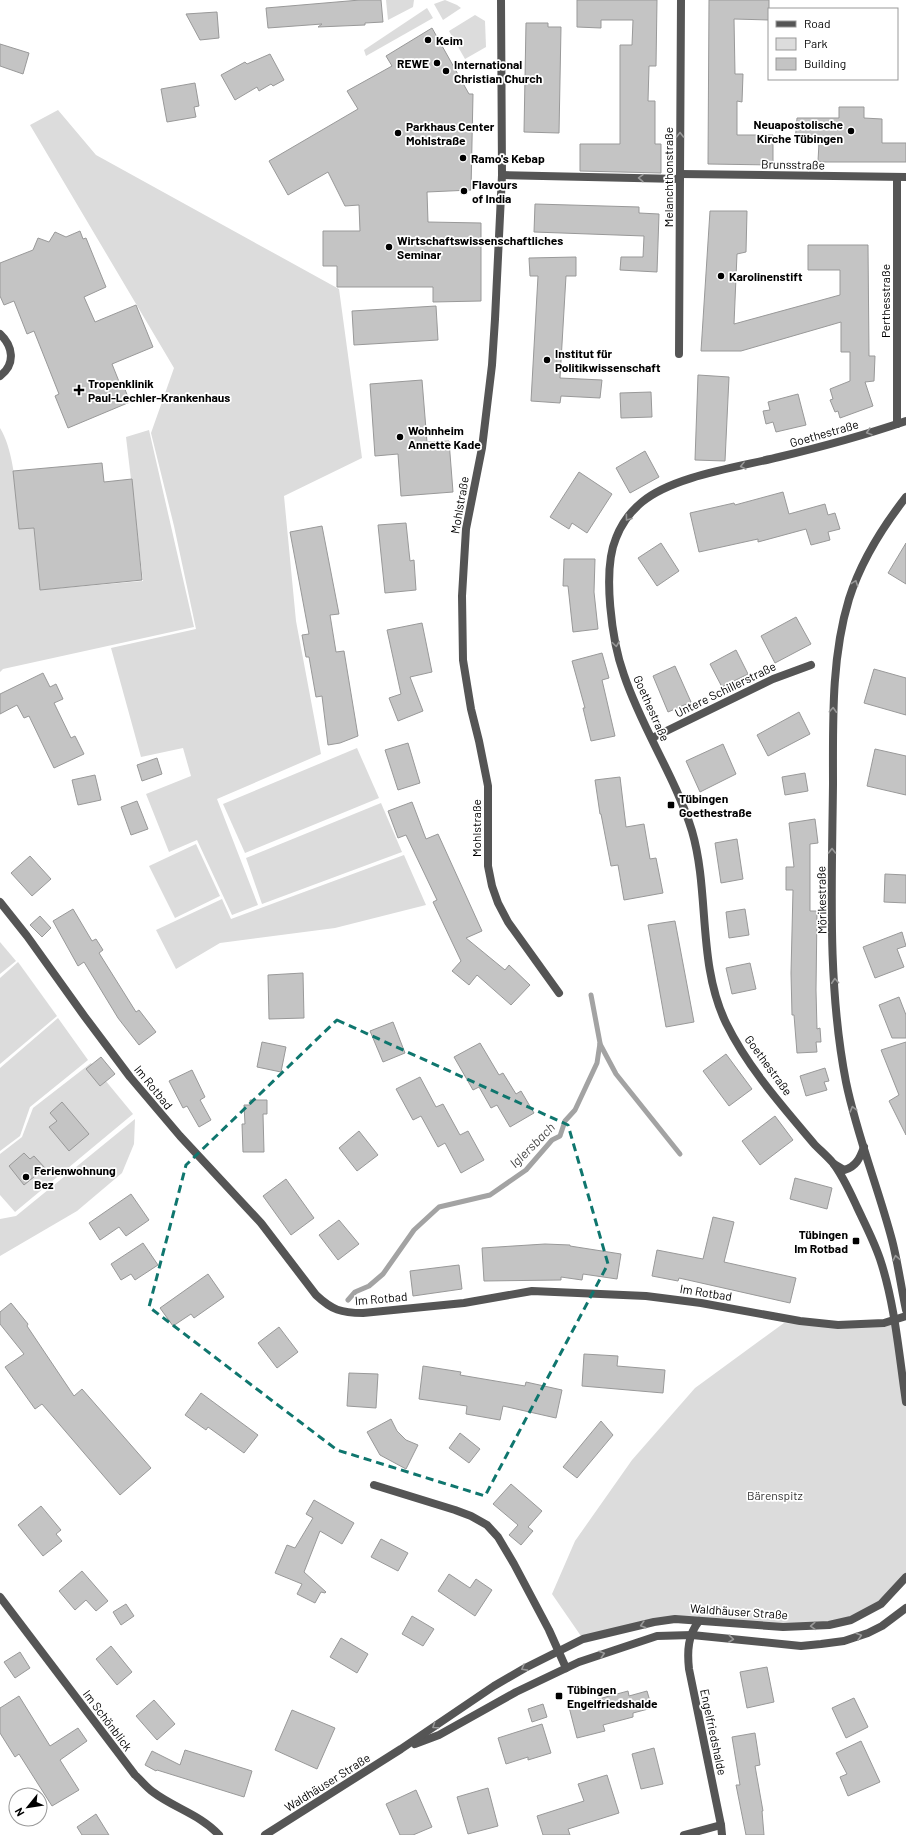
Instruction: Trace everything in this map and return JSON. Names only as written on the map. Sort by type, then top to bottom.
[{"type":"street","name":"Mohlstraße","points":[[501,0],[502,175],[492,365],[482,448],[466,529],[462,612],[463,660],[471,709],[488,786],[488,866],[492,886],[498,903],[508,922],[559,992]]},
{"type":"street","name":"Melanchthonstraße","points":[[679,354],[681,0]]},
{"type":"street","name":"Brunsstraße","points":[[502,175],[906,177]]},
{"type":"street","name":"Perthesstraße","points":[[897,177],[897,424]]},
{"type":"street","points":[[0,334],[6,339],[12,356],[8,367],[0,376]]},
{"type":"street","name":"Goethestraße","points":[[894,1320],[880,1259],[846,1184],[834,1164],[818,1148],[751,1064],[726,1022],[712,981],[707,949],[698,861],[692,832],[680,799],[624,675],[617,649],[612,609],[610,560],[616,539],[626,519],[641,503],[656,492],[673,484],[782,456],[897,424],[906,420]]},
{"type":"street","name":"Mörikestraße","points":[[906,497],[874,543],[856,578],[848,602],[841,632],[833,710],[833,910],[838,1026],[846,1083],[893,1242],[906,1310]]},
{"type":"street","name":"Untere Schillerstraße","points":[[652,738],[773,679],[810,665]]},
{"type":"street","name":"Im Rotbad","points":[[0,902],[27,936],[85,1017],[149,1100],[180,1136],[261,1223],[316,1295],[327,1305],[337,1310],[350,1313],[363,1313],[464,1303],[532,1292],[564,1292],[662,1298],[818,1323],[884,1323],[906,1316]]},
{"type":"street","points":[[834,1164],[844,1170],[851,1168],[857,1162],[864,1147]]},
{"type":"street","points":[[894,1320],[906,1402]]},
{"type":"street","points":[[374,1485],[455,1510],[471,1516],[487,1525],[498,1537],[539,1610],[559,1650],[566,1668]]},
{"type":"street","name":"Waldhäuser Straße","points":[[265,1835],[401,1749],[494,1686],[559,1650],[583,1640],[654,1622],[681,1619],[783,1627],[829,1625],[851,1620],[881,1604],[906,1577]]},
{"type":"street","name":"Im Schönblick","points":[[0,1597],[135,1774],[153,1792],[190,1813],[212,1828],[219,1835]]},
{"type":"street","name":"Waldhäuser Straße","points":[[401,1749],[439,1735],[516,1692],[566,1668],[657,1636],[692,1635],[801,1646],[821,1644],[844,1641],[868,1633],[882,1626],[906,1608]]},
{"type":"street","points":[[681,1619],[686,1624],[692,1635]]},
{"type":"street","name":"Engelfriedshalde","points":[[699,1621],[694,1627],[687,1650],[689,1668],[722,1825],[722,1835]]},
{"type":"street","points":[[684,1835],[722,1825]]},
{"type":"highlighted area","points":[[337,1020],[568,1125],[608,1264],[485,1496],[337,1450],[149,1307],[186,1165]]},
{"type":"green space","points":[[386,0],[414,0],[413,7],[388,20]]},
{"type":"green space","points":[[445,0],[461,8],[443,20],[434,4]]},
{"type":"green space","points":[[427,8],[433,18],[366,56],[364,50]]},
{"type":"green space","points":[[475,15],[485,21],[486,47],[465,59],[449,31]]},
{"type":"green space","points":[[58,110],[96,155],[339,289],[362,458],[284,496],[296,621],[321,754],[217,799],[258,905],[232,915],[197,840],[169,852],[146,794],[191,776],[183,748],[141,757],[111,648],[196,629],[174,526],[151,433],[174,368],[30,125]]},
{"type":"green space","points":[[0,428],[5,438],[12,463],[19,529],[34,528],[40,590],[143,581],[126,437],[149,430],[194,627],[3,669],[0,672]]},
{"type":"green space","points":[[357,748],[379,798],[245,853],[223,804]]},
{"type":"green space","points":[[381,803],[402,852],[262,904],[246,858]]},
{"type":"green space","points":[[196,844],[220,896],[175,918],[149,866]]},
{"type":"green space","points":[[404,855],[426,905],[335,928],[220,943],[176,969],[156,930],[222,899],[231,919]]},
{"type":"green space","points":[[0,942],[16,961],[0,974]]},
{"type":"green space","points":[[18,962],[57,1016],[0,1064],[0,978]]},
{"type":"green space","points":[[58,1018],[88,1060],[30,1107],[20,1136],[0,1151],[0,1068]]},
{"type":"green space","points":[[91,1063],[133,1114],[15,1212],[0,1195],[0,1154],[22,1137],[33,1108]]},
{"type":"green space","points":[[135,1119],[134,1144],[122,1173],[77,1211],[0,1256],[0,1219],[16,1216]]},
{"type":"green space","name":"Bärenspitz","points":[[894,1320],[906,1402],[906,1577],[881,1604],[829,1625],[652,1619],[583,1639],[552,1594],[575,1541],[632,1460],[695,1388],[784,1323],[837,1326]]},
{"type":"building","points":[[360,0],[381,0],[383,22],[365,23],[365,25],[318,27],[322,24],[268,28],[266,8]]},
{"type":"building","points":[[577,0],[657,0],[656,66],[649,66],[648,101],[655,101],[655,144],[661,144],[661,173],[580,171],[580,144],[620,144],[620,45],[632,45],[633,20],[601,20],[601,28],[577,27]]},
{"type":"building","points":[[709,0],[769,0],[768,20],[734,19],[735,74],[743,74],[742,102],[737,101],[737,135],[773,135],[773,165],[708,164]]},
{"type":"building","points":[[217,12],[219,38],[200,40],[186,14]]},
{"type":"building","points":[[526,23],[548,23],[548,27],[561,27],[559,133],[524,132]]},
{"type":"building","points":[[432,28],[469,94],[473,94],[471,190],[427,192],[428,222],[481,223],[481,301],[433,302],[433,287],[337,287],[337,266],[323,266],[323,231],[360,231],[359,205],[345,206],[328,172],[288,195],[269,161],[358,109],[347,91],[392,66],[386,56]]},
{"type":"building","points":[[0,44],[29,53],[23,74],[0,66]]},
{"type":"building","points":[[270,54],[284,80],[273,86],[271,84],[259,91],[257,87],[235,100],[221,75],[245,62],[247,64]]},
{"type":"building","points":[[195,83],[199,106],[194,107],[196,117],[167,122],[161,89]]},
{"type":"building","name":"Neuapostolische Kirche Tübingen","points":[[839,107],[864,107],[864,118],[882,119],[882,143],[906,143],[906,162],[822,162],[818,161],[819,143],[795,143],[797,118],[839,118]]},
{"type":"building","points":[[535,204],[639,207],[639,213],[659,214],[657,272],[620,270],[621,257],[643,257],[644,236],[534,232]]},
{"type":"building","points":[[710,211],[747,211],[746,252],[737,254],[734,324],[840,295],[840,270],[808,270],[808,245],[868,245],[869,356],[875,356],[874,381],[865,382],[873,406],[840,418],[838,411],[835,412],[830,400],[833,399],[830,389],[850,381],[850,352],[841,352],[841,322],[741,351],[701,351]]},
{"type":"building","points":[[80,231],[83,239],[86,238],[106,287],[84,297],[95,322],[136,305],[153,347],[112,364],[122,389],[124,387],[130,402],[68,428],[55,396],[59,394],[34,331],[27,334],[14,301],[4,305],[0,296],[0,263],[33,250],[38,238],[49,242],[55,232],[66,237]]},
{"type":"building","name":"Institut für Politikwissenschaft","points":[[576,257],[576,276],[566,276],[560,378],[602,380],[600,398],[561,396],[560,403],[531,401],[538,276],[530,276],[529,258]]},
{"type":"building","points":[[436,306],[438,340],[354,345],[352,311]]},
{"type":"building","points":[[698,375],[729,377],[725,461],[695,460]]},
{"type":"building","name":"Wohnheim Annette Kade","points":[[422,380],[427,442],[449,441],[453,492],[401,496],[398,454],[375,456],[370,384]]},
{"type":"building","points":[[651,392],[652,417],[621,418],[620,393]]},
{"type":"building","points":[[798,394],[806,425],[776,432],[773,422],[766,424],[763,411],[770,410],[768,402]]},
{"type":"building","points":[[645,451],[659,477],[630,493],[616,468]]},
{"type":"building","points":[[102,463],[104,482],[132,479],[142,580],[40,590],[34,528],[19,529],[13,471]]},
{"type":"building","points":[[579,472],[612,494],[587,533],[572,523],[569,529],[550,517]]},
{"type":"building","points":[[783,492],[789,514],[825,504],[828,515],[835,513],[840,529],[828,532],[830,540],[811,545],[806,529],[758,542],[758,539],[699,552],[690,513],[734,503],[735,505]]},
{"type":"building","points":[[406,523],[410,561],[414,560],[416,590],[385,593],[378,525]]},
{"type":"building","points":[[322,526],[339,614],[330,615],[336,652],[344,651],[358,736],[340,743],[328,745],[322,696],[316,697],[309,657],[306,657],[302,635],[309,634],[290,532]]},
{"type":"building","points":[[661,543],[679,571],[657,586],[638,558]]},
{"type":"building","points":[[906,543],[906,584],[888,573]]},
{"type":"building","points":[[564,559],[595,559],[594,592],[598,629],[573,632],[568,586],[563,586]]},
{"type":"building","points":[[796,617],[811,644],[775,663],[761,636]]},
{"type":"building","points":[[422,623],[432,672],[410,677],[423,711],[398,721],[389,698],[401,694],[387,630]]},
{"type":"building","points":[[736,650],[748,674],[722,687],[710,664]]},
{"type":"building","points":[[602,653],[609,678],[602,680],[615,736],[591,741],[583,708],[585,708],[572,661]]},
{"type":"building","points":[[675,666],[691,702],[668,712],[653,676]]},
{"type":"building","points":[[874,669],[906,678],[906,715],[864,703]]},
{"type":"building","points":[[43,673],[50,687],[56,684],[63,699],[54,703],[71,738],[75,736],[84,754],[54,768],[29,716],[24,718],[17,705],[0,714],[0,694]]},
{"type":"building","points":[[799,712],[810,734],[768,756],[757,735]]},
{"type":"building","points":[[408,743],[420,783],[398,790],[385,750]]},
{"type":"building","points":[[723,744],[736,774],[700,792],[686,761]]},
{"type":"building","points":[[875,749],[906,756],[906,795],[867,786]]},
{"type":"building","points":[[157,758],[162,774],[142,781],[137,765]]},
{"type":"building","points":[[805,773],[808,791],[785,795],[782,777]]},
{"type":"building","points":[[95,775],[101,800],[78,805],[72,780]]},
{"type":"building","points":[[620,777],[626,827],[644,824],[650,859],[656,858],[663,893],[624,900],[618,865],[611,866],[600,814],[595,780]]},
{"type":"building","points":[[137,801],[148,829],[131,835],[121,807]]},
{"type":"building","points":[[412,802],[426,839],[438,834],[482,931],[466,938],[505,970],[509,965],[530,985],[511,1005],[477,975],[469,985],[452,971],[461,961],[433,902],[437,900],[406,835],[398,838],[388,811]]},
{"type":"building","points":[[815,819],[818,843],[810,844],[810,911],[817,911],[817,1029],[820,1028],[821,1042],[816,1042],[817,1052],[797,1053],[794,1015],[792,1015],[791,973],[793,890],[786,890],[786,867],[794,867],[789,823]]},
{"type":"building","points":[[737,839],[743,879],[721,883],[715,843]]},
{"type":"building","points":[[30,856],[51,879],[32,896],[11,873]]},
{"type":"building","points":[[885,874],[906,875],[906,903],[884,902]]},
{"type":"building","points":[[73,909],[92,941],[96,939],[103,950],[99,953],[136,1012],[139,1010],[156,1032],[139,1045],[118,1018],[84,962],[78,966],[53,921]]},
{"type":"building","points":[[745,909],[749,935],[729,938],[726,912]]},
{"type":"building","points":[[40,916],[51,928],[42,937],[30,925]]},
{"type":"building","points":[[675,921],[694,1022],[666,1027],[648,925]]},
{"type":"building","points":[[902,932],[906,946],[897,949],[904,967],[875,978],[863,947]]},
{"type":"building","points":[[750,963],[756,989],[732,994],[726,968]]},
{"type":"building","points":[[303,973],[304,1018],[269,1019],[268,975]]},
{"type":"building","points":[[899,997],[906,1015],[906,1038],[892,1038],[879,1005]]},
{"type":"building","points":[[393,1022],[405,1053],[383,1062],[370,1031]]},
{"type":"building","points":[[262,1042],[286,1047],[281,1072],[257,1067]]},
{"type":"building","points":[[906,1042],[906,1135],[889,1101],[899,1095],[881,1050]]},
{"type":"building","points":[[480,1043],[499,1075],[503,1073],[516,1094],[521,1091],[534,1113],[510,1127],[497,1105],[491,1108],[479,1087],[473,1090],[454,1057]]},
{"type":"building","points":[[726,1054],[752,1089],[729,1106],[703,1071]]},
{"type":"building","points":[[101,1057],[115,1074],[100,1086],[86,1069]]},
{"type":"building","points":[[825,1068],[829,1081],[824,1082],[827,1090],[806,1096],[800,1076]]},
{"type":"building","points":[[192,1070],[205,1097],[200,1100],[211,1120],[199,1127],[187,1106],[183,1108],[169,1081]]},
{"type":"building","points":[[420,1077],[436,1107],[443,1104],[460,1135],[468,1131],[484,1160],[461,1173],[445,1143],[438,1147],[421,1116],[413,1120],[396,1089]]},
{"type":"building","points":[[250,1100],[267,1100],[267,1114],[263,1114],[264,1152],[243,1152],[242,1124],[245,1124],[244,1105],[250,1105]]},
{"type":"building","points":[[62,1102],[89,1134],[69,1151],[49,1127],[57,1121],[50,1113]]},
{"type":"building","points":[[775,1116],[793,1140],[760,1165],[742,1141]]},
{"type":"building","points":[[359,1131],[378,1155],[357,1171],[339,1148]]},
{"type":"building","name":"Ferienwohnung Bez","points":[[24,1153],[30,1159],[34,1156],[45,1168],[24,1185],[9,1166]]},
{"type":"building","points":[[795,1178],[832,1188],[827,1209],[790,1199]]},
{"type":"building","points":[[286,1179],[314,1218],[291,1235],[263,1196]]},
{"type":"building","points":[[131,1194],[149,1220],[126,1236],[119,1227],[100,1240],[89,1223]]},
{"type":"building","points":[[713,1217],[734,1222],[724,1262],[796,1278],[790,1303],[679,1278],[678,1281],[652,1276],[657,1250],[703,1259]]},
{"type":"building","points":[[339,1220],[359,1244],[338,1260],[319,1235]]},
{"type":"building","points":[[143,1243],[158,1265],[135,1280],[131,1274],[121,1280],[111,1264]]},
{"type":"building","points":[[545,1244],[570,1245],[621,1254],[617,1279],[583,1274],[582,1280],[561,1277],[561,1280],[484,1281],[482,1248]]},
{"type":"building","points":[[459,1265],[462,1289],[413,1296],[410,1271]]},
{"type":"building","points":[[208,1274],[224,1297],[194,1318],[191,1314],[173,1326],[160,1308]]},
{"type":"building","points":[[11,1303],[28,1324],[27,1326],[74,1396],[82,1389],[151,1468],[120,1495],[42,1404],[35,1409],[5,1367],[24,1354],[0,1324],[0,1312]]},
{"type":"building","points":[[279,1327],[298,1352],[277,1368],[258,1343]]},
{"type":"building","points":[[584,1354],[618,1356],[617,1366],[665,1370],[663,1393],[582,1386]]},
{"type":"building","points":[[423,1366],[461,1372],[460,1375],[525,1386],[526,1382],[562,1390],[556,1418],[503,1406],[500,1420],[466,1414],[467,1406],[419,1399]]},
{"type":"building","points":[[349,1373],[378,1374],[376,1408],[347,1406]]},
{"type":"building","points":[[201,1393],[258,1435],[244,1453],[208,1427],[206,1430],[185,1415]]},
{"type":"building","points":[[391,1419],[397,1431],[406,1440],[418,1445],[406,1469],[380,1455],[367,1432]]},
{"type":"building","points":[[601,1421],[613,1435],[577,1478],[563,1467]]},
{"type":"building","points":[[460,1433],[480,1449],[469,1463],[449,1448]]},
{"type":"building","points":[[511,1484],[542,1511],[528,1527],[533,1531],[521,1545],[509,1535],[518,1525],[493,1504]]},
{"type":"building","points":[[314,1500],[354,1523],[342,1544],[320,1531],[304,1572],[326,1592],[321,1592],[315,1603],[297,1594],[302,1584],[275,1573],[287,1545],[295,1548],[313,1518],[306,1514]]},
{"type":"building","points":[[41,1506],[61,1530],[56,1534],[62,1541],[43,1556],[18,1525]]},
{"type":"building","points":[[381,1539],[408,1553],[398,1571],[371,1557]]},
{"type":"building","points":[[82,1571],[108,1601],[96,1611],[86,1600],[75,1610],[59,1591]]},
{"type":"building","points":[[449,1574],[470,1588],[476,1579],[492,1590],[475,1616],[438,1591]]},
{"type":"building","points":[[126,1604],[134,1616],[121,1625],[113,1612]]},
{"type":"building","points":[[412,1616],[434,1629],[423,1646],[402,1634]]},
{"type":"building","points":[[341,1638],[368,1654],[357,1673],[330,1657]]},
{"type":"building","points":[[111,1646],[132,1672],[117,1685],[96,1659]]},
{"type":"building","points":[[20,1652],[30,1668],[15,1678],[4,1662]]},
{"type":"building","points":[[767,1667],[774,1702],[747,1708],[740,1672]]},
{"type":"building","points":[[628,1691],[629,1696],[647,1691],[652,1708],[633,1713],[633,1717],[603,1725],[605,1731],[577,1738],[569,1707]]},
{"type":"building","points":[[19,1696],[50,1746],[78,1728],[87,1741],[60,1760],[79,1790],[52,1806],[48,1800],[48,1787],[40,1787],[19,1754],[15,1757],[0,1733],[0,1708]]},
{"type":"building","points":[[854,1698],[868,1727],[846,1738],[832,1708]]},
{"type":"building","points":[[154,1700],[175,1724],[157,1740],[136,1716]]},
{"type":"building","points":[[543,1704],[547,1717],[532,1722],[528,1709]]},
{"type":"building","points":[[292,1710],[335,1728],[317,1769],[275,1750]]},
{"type":"building","points":[[542,1724],[551,1753],[528,1760],[528,1757],[506,1764],[498,1738]]},
{"type":"building","points":[[755,1733],[760,1765],[755,1766],[763,1811],[764,1835],[746,1835],[736,1785],[740,1785],[732,1737]]},
{"type":"building","points":[[861,1741],[880,1782],[848,1796],[840,1777],[847,1774],[836,1753]]},
{"type":"building","points":[[654,1748],[663,1784],[641,1789],[632,1754]]},
{"type":"building","points":[[185,1750],[252,1771],[244,1797],[157,1770],[156,1771],[145,1765],[152,1751],[180,1765]]},
{"type":"building","points":[[607,1775],[619,1813],[568,1829],[570,1835],[543,1835],[537,1816],[584,1801],[578,1784]]},
{"type":"building","points":[[488,1788],[498,1826],[468,1834],[457,1797]]},
{"type":"building","points":[[416,1790],[432,1827],[413,1835],[400,1835],[386,1804]]},
{"type":"building","points":[[96,1814],[109,1835],[82,1835],[77,1827]]},
{"type":"waterway","name":"Iglersbach","points":[[348,1300],[355,1292],[369,1286],[383,1274],[414,1230],[439,1207],[490,1195],[526,1170],[552,1140],[560,1136],[565,1121],[575,1110],[597,1063],[600,1043],[591,995]]},
{"type":"waterway","points":[[600,1044],[616,1074],[680,1154]]},
{"type":"place","name":"Keim","points":[[428,40]]},
{"type":"place","name":"REWE","points":[[437,63]]},
{"type":"place","name":"International Christian Church","points":[[446,71]]},
{"type":"place","name":"Neuapostolische Kirche Tübingen","points":[[851,131]]},
{"type":"place","name":"Parkhaus Center Mohlstraße","points":[[398,133]]},
{"type":"place","name":"Ramo's Kebap","points":[[463,158]]},
{"type":"place","name":"Flavours of India","points":[[464,191]]},
{"type":"place","name":"Wirtschaftswissenschaftliches Seminar","points":[[389,247]]},
{"type":"place","name":"Karolinenstift","points":[[721,276]]},
{"type":"place","name":"Institut für Politikwissenschaft","points":[[547,360]]},
{"type":"place","name":"Tropenklinik Paul-Lechler-Krankenhaus","points":[[79,390]]},
{"type":"place","name":"Wohnheim Annette Kade","points":[[400,437]]},
{"type":"place","name":"Tübingen Goethestraße","points":[[671,805]]},
{"type":"place","name":"Ferienwohnung Bez","points":[[26,1177]]},
{"type":"place","name":"Tübingen Im Rotbad","points":[[856,1241]]},
{"type":"place","name":"Tübingen Engelfriedshalde","points":[[559,1696]]}]
